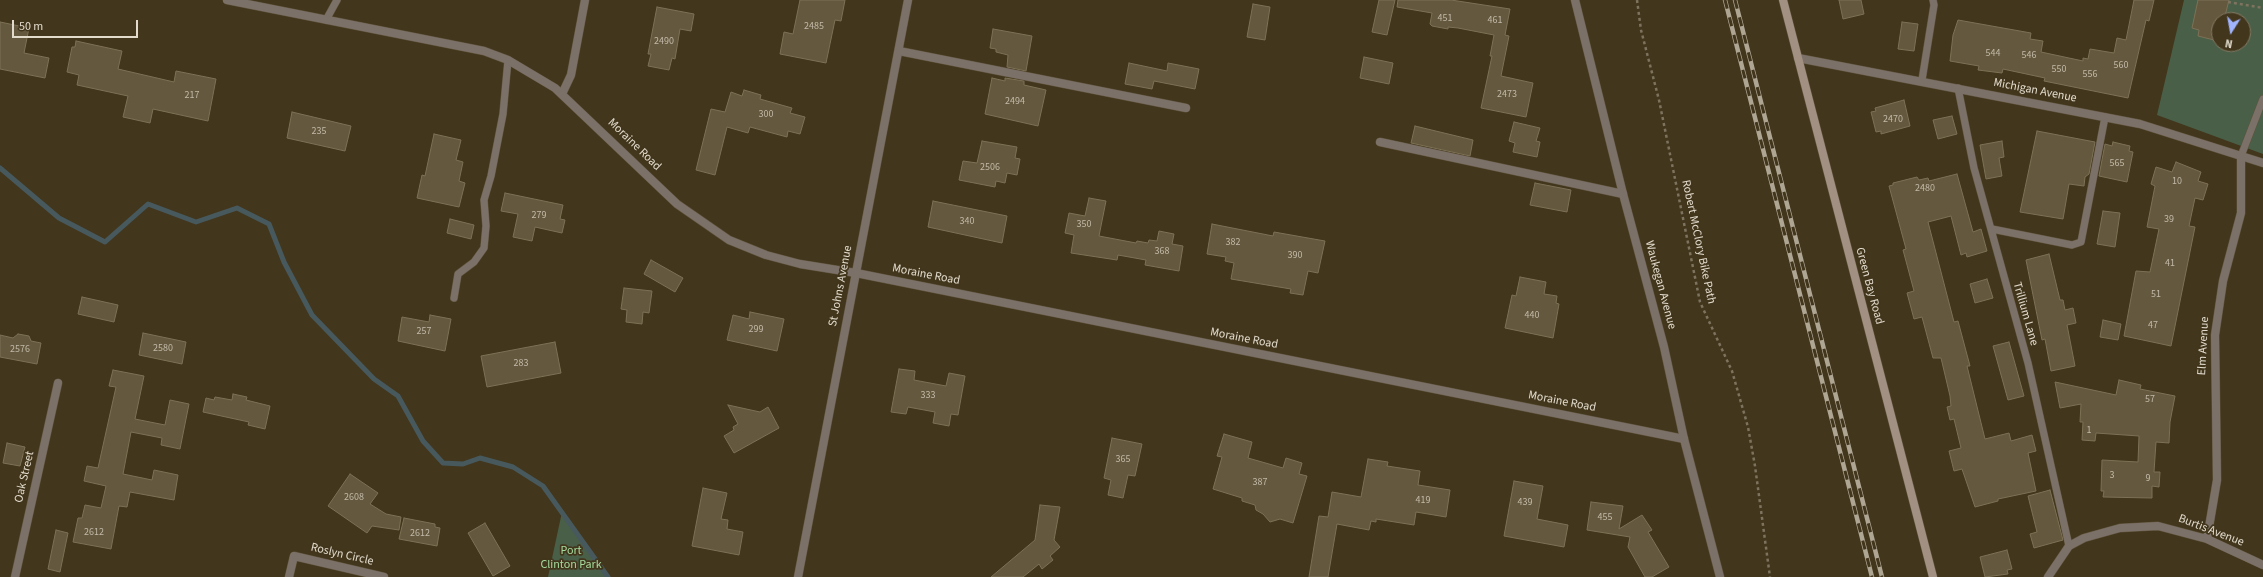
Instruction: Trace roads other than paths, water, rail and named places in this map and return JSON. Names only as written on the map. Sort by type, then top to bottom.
[{"type":"main road","name":"Green Bay Road","points":[[1783,0],[1933,577]]},
{"type":"street","name":"Moraine Road","points":[[227,0],[484,51],[508,60],[562,94],[677,204],[729,240],[766,255],[800,264],[856,273],[1684,439]]},
{"type":"street","points":[[562,94],[571,75],[585,0]]},
{"type":"street","name":"St Johns Avenue","points":[[798,577],[908,0]]},
{"type":"street","name":"Waukegan Avenue","points":[[1575,0],[1623,194],[1664,347],[1684,439],[1720,577]]},
{"type":"street","points":[[899,51],[1186,108]]},
{"type":"street","name":"Michigan Avenue","points":[[1798,58],[1922,80],[2140,124],[2263,163]]},
{"type":"street","points":[[1380,142],[1623,194]]},
{"type":"street","name":"Elm Avenue","points":[[2207,539],[2216,480],[2215,335],[2224,281],[2241,213],[2241,156]]},
{"type":"street","name":"Oak Street","points":[[15,577],[58,383]]},
{"type":"street","name":"Burtis Avenue","points":[[2048,577],[2069,546],[2084,538],[2120,528],[2158,526],[2207,539],[2263,565]]},
{"type":"street","name":"Roslyn Circle","points":[[289,577],[294,556],[384,577]]},
{"type":"lane","points":[[326,20],[337,0]]},
{"type":"lane","points":[[1922,80],[1934,6],[1933,0]]},
{"type":"lane","points":[[454,298],[458,274],[474,262],[484,248],[486,226],[484,200],[492,176],[503,114],[508,60]]},
{"type":"lane","name":"Trillium Lane","points":[[1958,88],[1974,168],[2028,363],[2069,546]]},
{"type":"lane","points":[[2241,156],[2263,99]]},
{"type":"lane","points":[[1992,229],[2072,246],[2081,242],[2104,117]]},
{"type":"waterway","points":[[0,168],[59,218],[105,242],[148,204],[196,222],[237,208],[269,224],[284,262],[312,315],[374,379],[398,396],[423,441],[443,463],[463,464],[480,458],[513,467],[543,486],[608,577]]},
{"type":"railway","points":[[1725,0],[1872,577]]},
{"type":"railway","points":[[1735,0],[1882,577]]},
{"type":"park label","name":"Port Clinton Park","points":[[571,558]]}]
